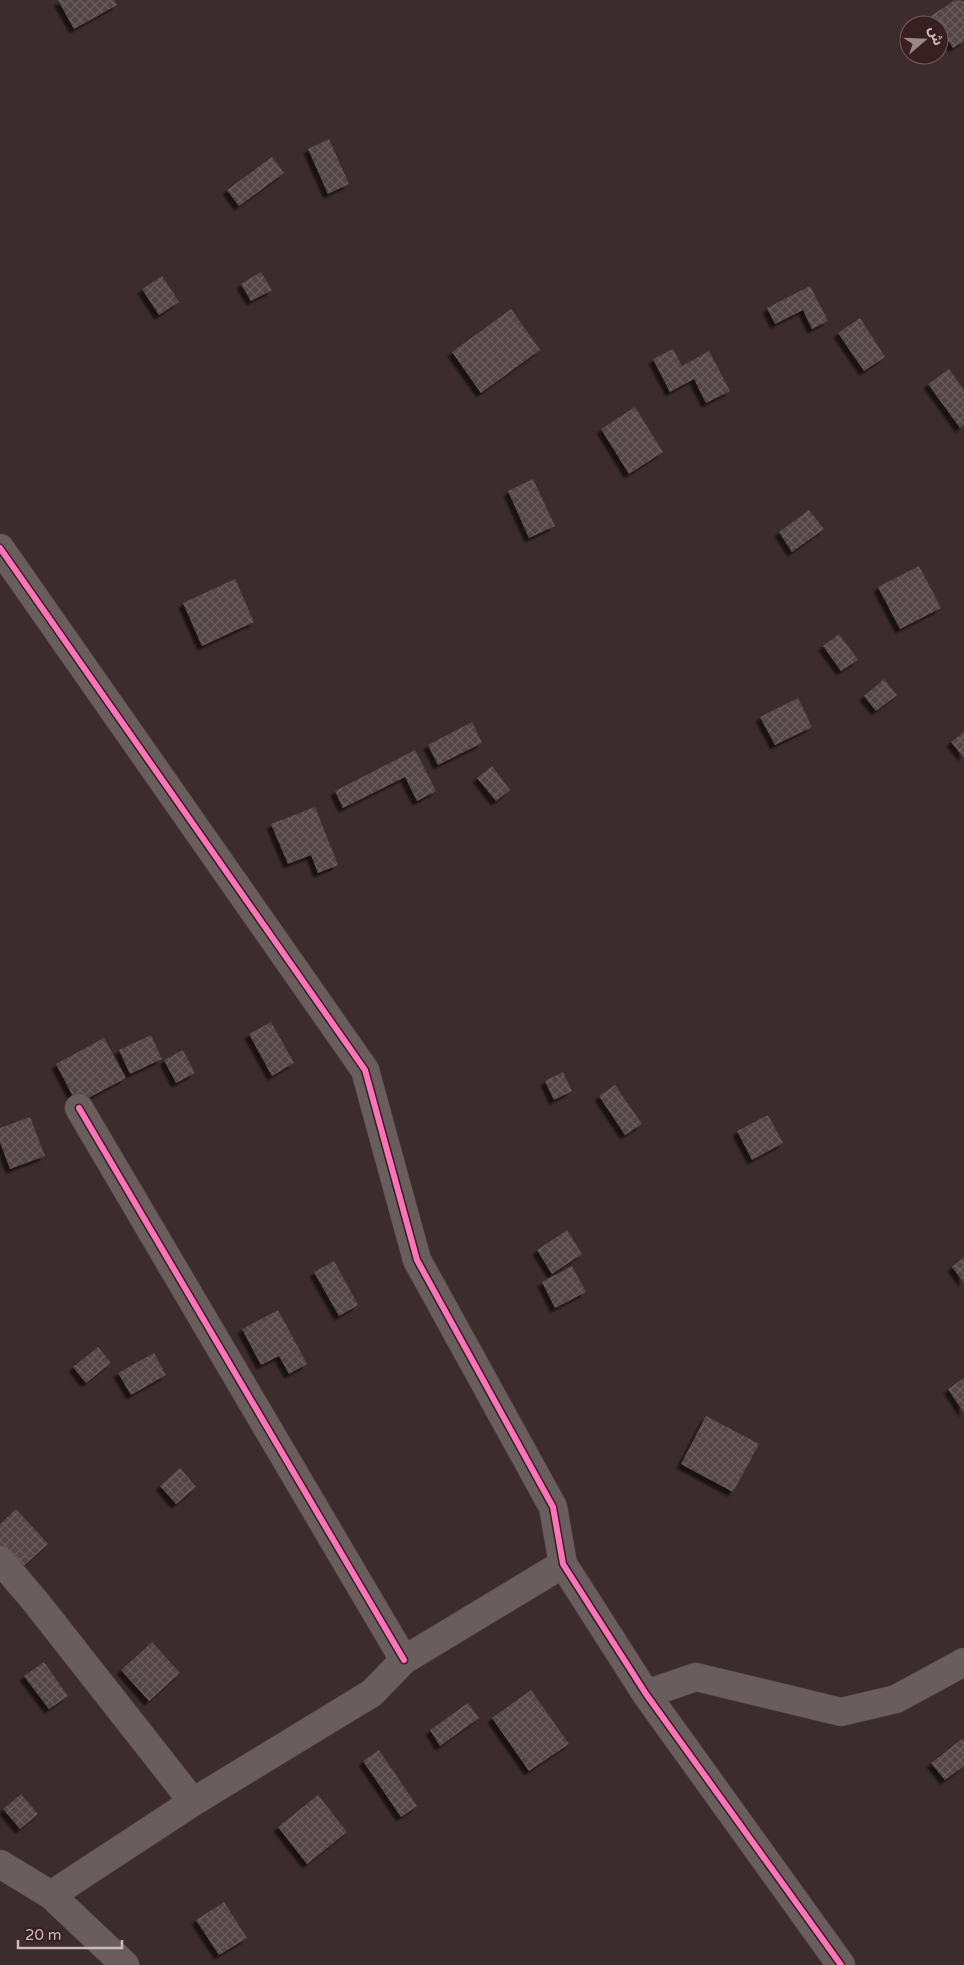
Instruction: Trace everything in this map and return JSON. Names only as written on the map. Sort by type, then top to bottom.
[{"type":"street","points":[[0,548],[364,1070],[417,1260],[553,1507],[563,1564],[646,1694],[841,1965]]},
{"type":"street","points":[[79,1108],[404,1660]]},
{"type":"street","points":[[0,1560],[35,1601],[192,1802]]},
{"type":"street","points":[[51,1895],[192,1802],[372,1693],[404,1660],[563,1564]]},
{"type":"street","points":[[646,1694],[696,1677],[841,1712],[896,1699],[964,1662]]},
{"type":"street","points":[[0,1864],[51,1895],[125,1965]]},
{"type":"building","points":[[58,0],[114,0],[117,5],[74,29]]},
{"type":"building","points":[[955,0],[964,1],[964,41],[953,48],[949,42],[949,15],[932,15]]},
{"type":"building","points":[[329,139],[349,184],[328,194],[308,149]]},
{"type":"building","points":[[272,157],[284,173],[239,206],[227,190]]},
{"type":"building","points":[[261,272],[272,290],[251,301],[241,284]]},
{"type":"building","points":[[162,276],[179,302],[159,315],[142,289]]},
{"type":"building","points":[[810,286],[828,321],[812,329],[803,310],[775,324],[767,308]]},
{"type":"building","points":[[511,309],[540,350],[481,393],[452,352]]},
{"type":"building","points":[[860,318],[885,357],[864,371],[838,333]]},
{"type":"building","points":[[673,349],[682,366],[709,351],[730,391],[706,403],[694,379],[670,392],[653,359]]},
{"type":"building","points":[[949,369],[964,390],[964,425],[960,428],[928,384]]},
{"type":"building","points":[[635,407],[663,452],[629,474],[601,429]]},
{"type":"building","points":[[533,479],[555,526],[529,538],[508,491]]},
{"type":"building","points":[[809,510],[824,529],[792,552],[779,532]]},
{"type":"building","points":[[919,566],[941,608],[900,629],[878,587]]},
{"type":"building","points":[[235,579],[254,622],[202,646],[183,603]]},
{"type":"building","points":[[839,634],[858,660],[841,671],[823,646]]},
{"type":"building","points":[[884,679],[897,695],[876,711],[864,696]]},
{"type":"building","points":[[798,698],[812,727],[775,745],[760,717]]},
{"type":"building","points":[[472,722],[482,743],[438,765],[428,745]]},
{"type":"building","points":[[964,732],[964,758],[951,742]]},
{"type":"building","points":[[415,750],[436,791],[417,801],[405,777],[343,808],[335,791]]},
{"type":"building","points":[[492,766],[510,790],[496,801],[477,778]]},
{"type":"building","points":[[315,807],[338,865],[318,873],[311,855],[288,864],[271,824]]},
{"type":"building","points":[[271,1022],[294,1063],[272,1076],[249,1034]]},
{"type":"building","points":[[151,1035],[162,1059],[130,1074],[119,1050]]},
{"type":"building","points":[[104,1038],[126,1078],[77,1104],[56,1064]]},
{"type":"building","points":[[183,1050],[195,1073],[176,1083],[164,1060]]},
{"type":"building","points":[[563,1072],[572,1091],[554,1100],[545,1081]]},
{"type":"building","points":[[615,1085],[642,1124],[625,1135],[599,1096]]},
{"type":"building","points":[[768,1115],[783,1143],[752,1160],[737,1131]]},
{"type":"building","points":[[30,1117],[45,1156],[10,1169],[0,1142],[0,1128]]},
{"type":"building","points":[[567,1230],[582,1254],[552,1274],[537,1250]]},
{"type":"building","points":[[964,1257],[964,1283],[952,1267]]},
{"type":"building","points":[[334,1261],[358,1305],[339,1316],[314,1272]]},
{"type":"building","points":[[572,1266],[586,1292],[555,1308],[542,1282]]},
{"type":"building","points":[[278,1310],[307,1364],[289,1374],[279,1356],[261,1365],[242,1329]]},
{"type":"building","points":[[98,1347],[111,1363],[86,1383],[73,1367]]},
{"type":"building","points":[[154,1353],[166,1375],[131,1395],[118,1373]]},
{"type":"building","points":[[964,1378],[964,1413],[948,1389]]},
{"type":"building","points":[[706,1416],[759,1444],[733,1492],[681,1464]]},
{"type":"building","points":[[180,1468],[196,1487],[176,1504],[160,1486]]},
{"type":"building","points":[[16,1509],[48,1544],[18,1571],[0,1551],[0,1524]]},
{"type":"building","points":[[152,1642],[180,1673],[149,1701],[121,1670]]},
{"type":"building","points":[[44,1662],[68,1696],[49,1709],[24,1676]]},
{"type":"building","points":[[531,1690],[569,1744],[529,1771],[492,1718]]},
{"type":"building","points":[[468,1703],[479,1718],[440,1746],[430,1730]]},
{"type":"building","points":[[962,1739],[964,1742],[964,1766],[945,1780],[931,1763]]},
{"type":"building","points":[[379,1750],[417,1806],[401,1817],[363,1761]]},
{"type":"building","points":[[21,1794],[38,1814],[20,1829],[3,1809]]},
{"type":"building","points":[[318,1795],[347,1832],[307,1864],[278,1827]]},
{"type":"building","points":[[224,1902],[247,1938],[219,1955],[196,1920]]},
{"type":"cycle path","points":[[0,548],[365,1070],[417,1260],[553,1507],[563,1564],[646,1694],[841,1965]]},
{"type":"cycle path","points":[[79,1108],[404,1660]]}]
